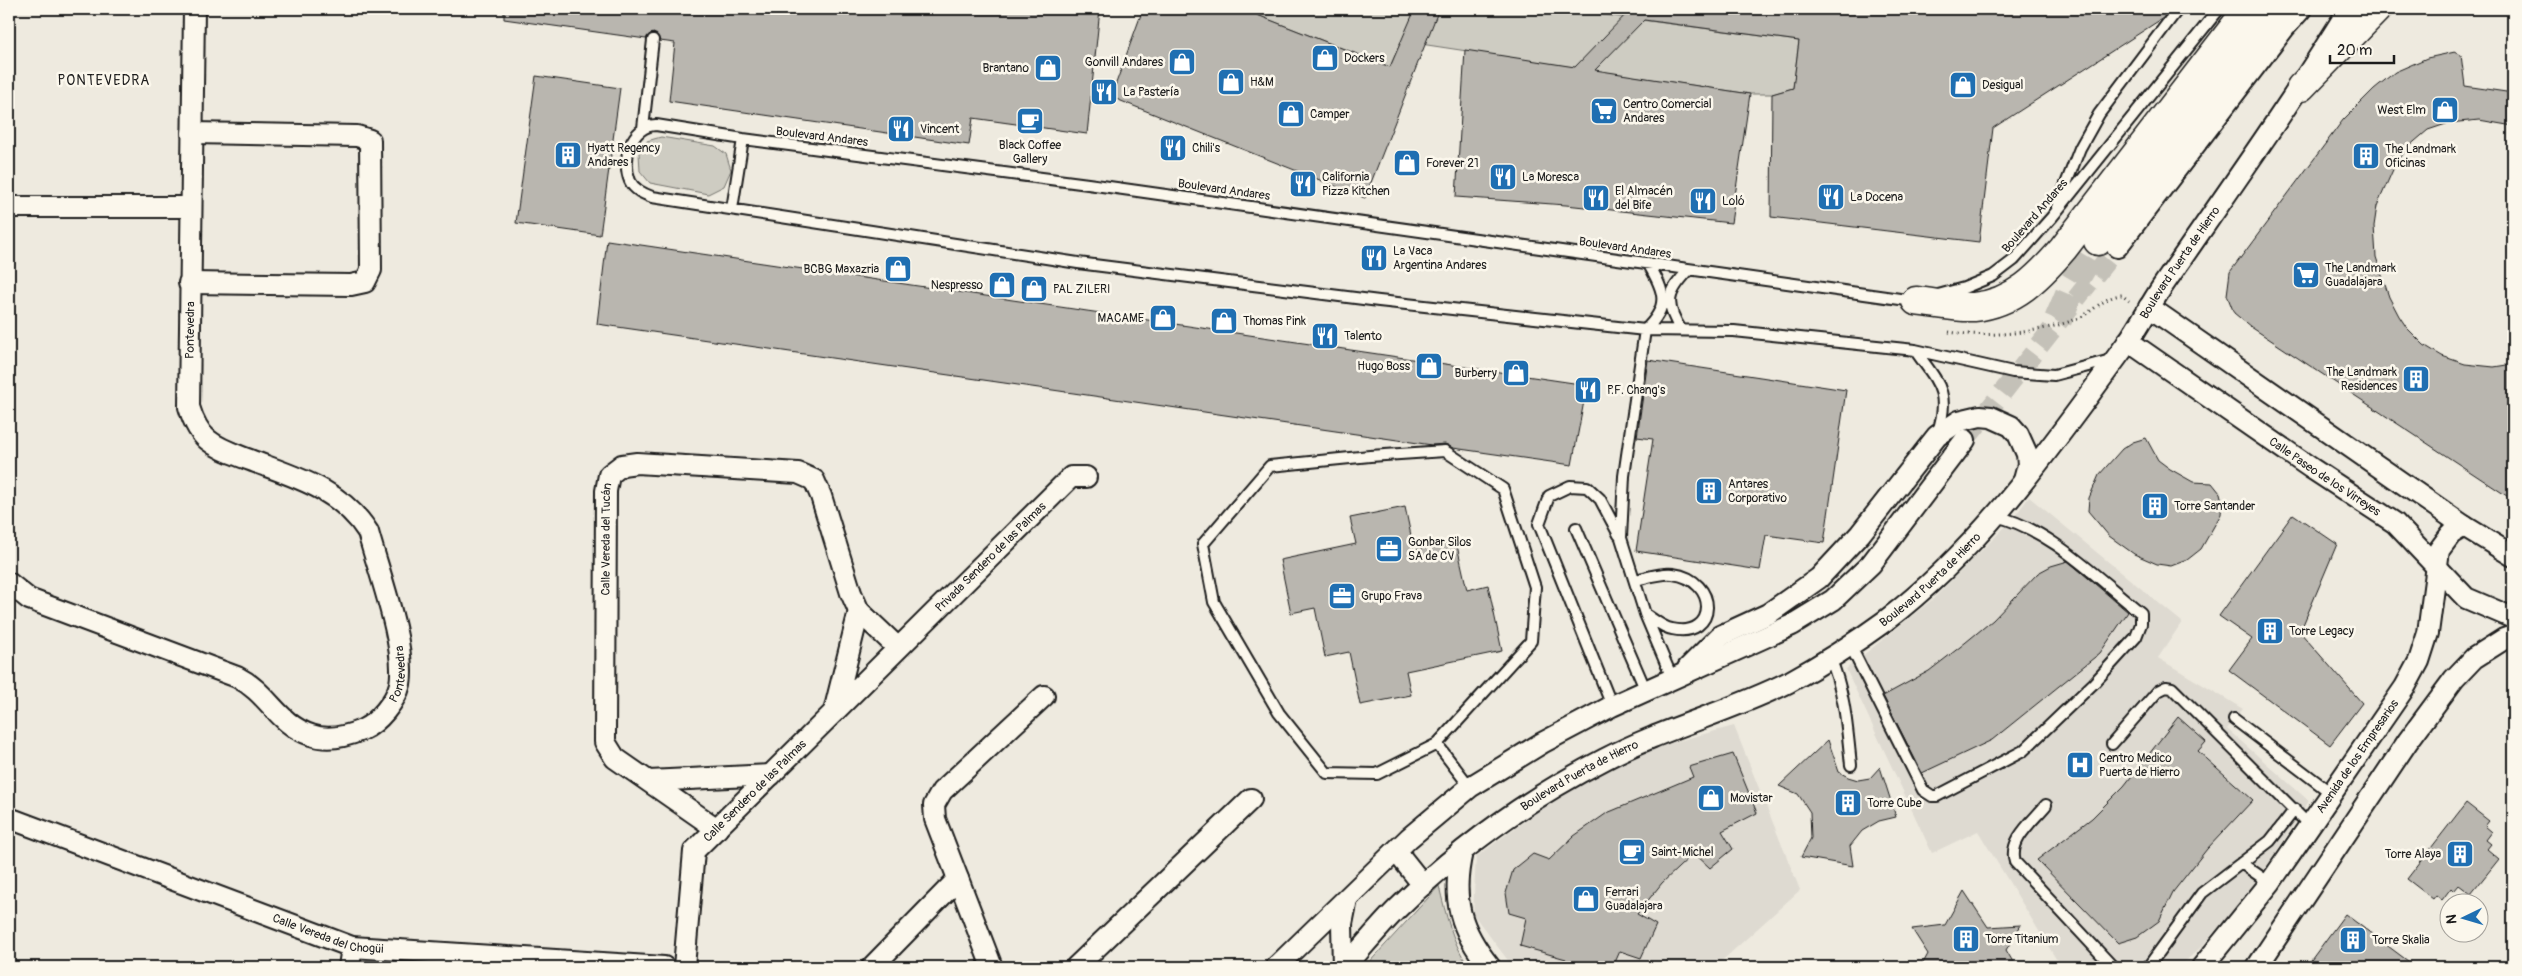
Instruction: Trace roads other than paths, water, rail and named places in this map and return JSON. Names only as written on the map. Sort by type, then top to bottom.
[{"type":"main road","points":[[1928,302],[1973,307],[1989,304],[2015,294],[2037,279],[2063,249],[2248,9]]},
{"type":"main road","points":[[2108,244],[2272,9]]},
{"type":"main road","points":[[2302,87],[2377,9]]},
{"type":"street","name":"Pontevedra","points":[[9,583],[29,599],[250,684],[262,694],[286,722],[312,736],[340,738],[368,727],[382,716],[400,685],[398,643],[368,532],[359,518],[346,504],[312,483],[218,448],[207,440],[194,421],[189,408],[189,283],[194,9]]},
{"type":"street","points":[[2108,244],[2284,27],[2301,9]]},
{"type":"street","name":"Boulevard Puerta de Hierro","points":[[1344,967],[1396,910],[1424,885],[1462,852],[1529,802],[1606,758],[1787,683],[1830,658],[1884,622],[1918,594],[1995,516],[2021,486],[2112,360],[2128,341],[2302,87],[2348,9]]},
{"type":"street","points":[[189,283],[351,286],[365,282],[371,270],[372,152],[370,140],[357,136],[192,133]]},
{"type":"street","points":[[9,207],[190,207]]},
{"type":"street","points":[[2147,311],[2464,526],[2513,556]]},
{"type":"street","name":"Calle Paseo de los Virreyes","points":[[2128,341],[2311,468],[2395,523],[2466,598],[2513,618]]},
{"type":"street","points":[[1678,676],[1720,636],[1768,614],[1818,578],[1855,540],[1937,436],[1969,417],[1980,416],[2002,420],[2018,434],[2024,444],[2028,465],[2021,486]]},
{"type":"street","points":[[1276,967],[1396,851],[1470,787],[1542,743],[1612,706],[1792,625],[1833,600],[1871,564],[1966,440]]},
{"type":"street","name":"Calle Vereda del Tucán","points":[[717,829],[615,758],[605,742],[606,490],[609,474],[622,465],[637,463],[798,473],[814,480],[821,496],[851,593],[859,611],[898,648]]},
{"type":"street","name":"Privada Sendero de las Palmas","points":[[898,648],[1071,477],[1086,476]]},
{"type":"street","name":"Avenida de los Empresarios","points":[[2202,967],[2270,883],[2391,709],[2419,661],[2432,614],[2435,566],[2444,542],[2464,526]]},
{"type":"street","points":[[834,712],[859,611]]},
{"type":"street","points":[[2257,967],[2408,741],[2454,679],[2474,658],[2504,639],[2513,636]]},
{"type":"street","name":"Calle Sendero de las Palmas","points":[[684,967],[694,851],[898,648]]},
{"type":"street","points":[[992,967],[935,819],[934,805],[942,791],[1044,696]]},
{"type":"street","points":[[649,781],[771,775]]},
{"type":"street","points":[[1076,967],[1251,799]]},
{"type":"street","name":"Calle Vereda del Chogüi","points":[[9,818],[352,947],[664,967]]},
{"type":"street","points":[[1396,851],[1424,885]]},
{"type":"street","points":[[1462,852],[1456,885],[1458,908],[1466,931],[1490,967]]},
{"type":"street","points":[[872,967],[958,879]]},
{"type":"street","points":[[1344,967],[1342,924],[1347,899]]},
{"type":"street","points":[[349,967],[352,947]]},
{"type":"lane","points":[[2052,217],[2080,148],[2099,114],[2178,9]]},
{"type":"lane","name":"Boulevard Andares","points":[[643,128],[656,126],[1391,226],[1649,265],[1928,302],[1993,276],[2014,260],[2052,217],[2220,9]]},
{"type":"lane","points":[[653,40],[643,128],[633,141],[628,155],[630,181],[640,192],[652,197],[1078,263],[1369,300],[1645,330],[1734,331],[1915,350],[2013,372],[2040,375],[2071,371],[2112,360]]},
{"type":"lane","points":[[732,209],[743,139]]},
{"type":"lane","points":[[1620,538],[1624,476],[1645,330],[1655,320],[1662,308],[1663,293],[1649,265]]},
{"type":"lane","points":[[1681,330],[1672,317],[1669,306],[1671,290],[1689,270]]},
{"type":"lane","points":[[1915,350],[1944,396],[1945,407],[1937,436]]},
{"type":"lane","points":[[1445,451],[1503,489],[1535,586],[1531,641],[1437,744],[1377,774],[1327,773],[1279,713],[1214,602],[1203,544],[1270,466],[1445,451]]},
{"type":"lane","points":[[1612,706],[1539,524],[1549,496],[1570,486],[1587,487],[1600,499],[1610,516],[1620,538],[1645,614],[1678,676]]},
{"type":"lane","points":[[1850,645],[1923,790],[1928,794],[1937,796],[2023,751],[2094,683],[2136,637],[2142,618],[2141,613],[2050,540],[2012,520],[1995,516]]},
{"type":"lane","points":[[1576,528],[1646,691]]},
{"type":"lane","points":[[1635,580],[1671,574],[1689,578],[1706,598],[1708,611],[1702,622],[1686,630],[1671,629],[1645,614]]},
{"type":"lane","points":[[1830,658],[1839,678],[1845,706],[1850,765]]},
{"type":"lane","points":[[2112,744],[2158,691],[2166,687],[2172,688],[2310,826]]},
{"type":"lane","points":[[2234,719],[2331,793]]},
{"type":"lane","points":[[1437,744],[1470,787]]},
{"type":"lane","points":[[2046,805],[2016,842],[2013,854],[2016,862],[2113,967]]},
{"type":"lane","points":[[2148,967],[2202,893],[2270,841],[2295,809]]},
{"type":"lane","points":[[2240,863],[2270,883]]},
{"type":"tunnel","points":[[2058,320],[2074,282],[2098,241]]},
{"type":"tunnel","points":[[1965,440],[2117,247]]},
{"type":"place","name":"Dockers","points":[[1325,58]]},
{"type":"place","name":"Gonvill Andares","points":[[1182,62]]},
{"type":"place","name":"Brantano","points":[[1048,68]]},
{"type":"place","name":"H&M","points":[[1231,82]]},
{"type":"place","name":"Desigual","points":[[1963,85]]},
{"type":"place","name":"La Pastería","points":[[1104,92]]},
{"type":"place","name":"West Elm","points":[[2445,110]]},
{"type":"place","name":"Centro Comercial Andares","points":[[1604,111]]},
{"type":"place","name":"Camper","points":[[1291,114]]},
{"type":"place","name":"Black Coffee Gallery","points":[[1030,121]]},
{"type":"place","name":"Vincent","points":[[901,129]]},
{"type":"place","name":"Chili's","points":[[1173,148]]},
{"type":"place","name":"Hyatt Regency Andares","points":[[568,155]]},
{"type":"place","name":"The Landmark Oficinas","points":[[2366,156]]},
{"type":"place","name":"Forever 21","points":[[1407,163]]},
{"type":"place","name":"La Moresca","points":[[1503,177]]},
{"type":"place","name":"California Pizza Kitchen","points":[[1303,184]]},
{"type":"place","name":"La Docena","points":[[1831,197]]},
{"type":"place","name":"El Almacén del Bife","points":[[1596,198]]},
{"type":"place","name":"Loló","points":[[1703,201]]},
{"type":"place","name":"La Vaca Argentina Andares","points":[[1374,258]]},
{"type":"place","name":"BCBG Maxazria","points":[[898,269]]},
{"type":"place","name":"The Landmark Guadalajara","points":[[2306,275]]},
{"type":"place","name":"Nespresso","points":[[1002,285]]},
{"type":"place","name":"PAL ZILERI","points":[[1034,289]]},
{"type":"place","name":"MACAME","points":[[1163,318]]},
{"type":"place","name":"Thomas Pink","points":[[1224,321]]},
{"type":"place","name":"Talento","points":[[1325,336]]},
{"type":"place","name":"Hugo Boss","points":[[1429,366]]},
{"type":"place","name":"Burberry","points":[[1516,373]]},
{"type":"place","name":"The Landmark Residences","points":[[2416,379]]},
{"type":"place","name":"P.F. Chang's","points":[[1588,390]]},
{"type":"place","name":"Antares Corporativo","points":[[1709,491]]},
{"type":"place","name":"Torre Santander","points":[[2155,506]]},
{"type":"place","name":"Gonbar Silos SA de CV","points":[[1389,549]]},
{"type":"place","name":"Grupo Frava","points":[[1342,596]]},
{"type":"place","name":"Torre Legacy","points":[[2270,631]]},
{"type":"place","name":"Centro Medico Puerta de Hierro","points":[[2080,765]]},
{"type":"place","name":"Movistar","points":[[1711,798]]},
{"type":"place","name":"Torre Cube","points":[[1848,803]]},
{"type":"place","name":"Saint-Michel","points":[[1632,852]]},
{"type":"place","name":"Torre Alaya","points":[[2460,854]]},
{"type":"place","name":"Ferrari Guadalajara","points":[[1586,899]]},
{"type":"place","name":"Torre Titanium","points":[[1966,939]]},
{"type":"place","name":"Torre Skalia","points":[[2353,940]]},
{"type":"district","name":"PONTEVEDRA","points":[[104,80]]}]
